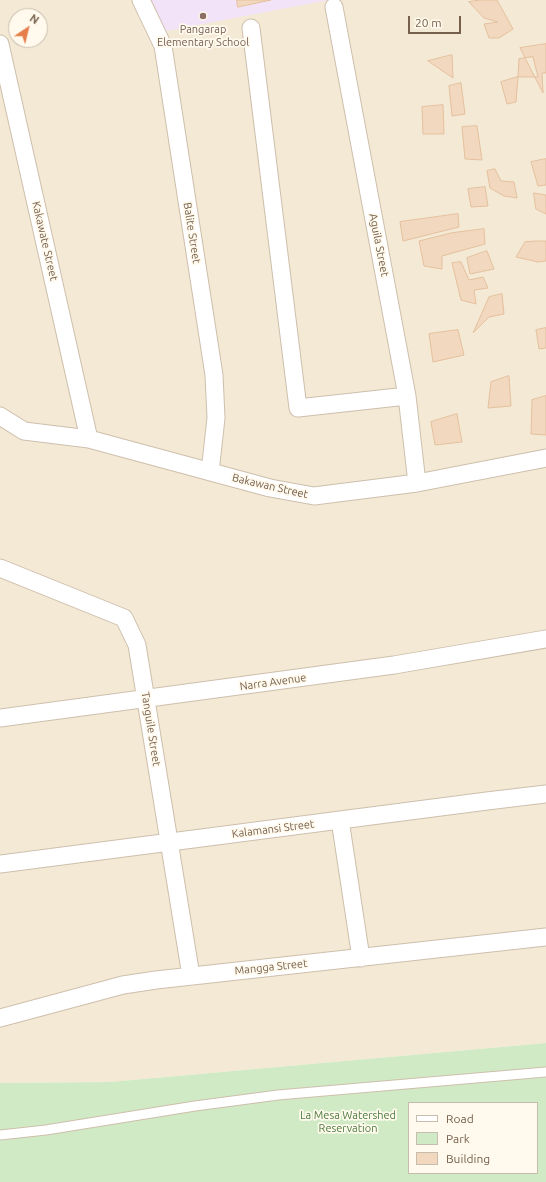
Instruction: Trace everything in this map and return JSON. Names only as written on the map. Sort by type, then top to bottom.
[{"type":"street","name":"Balite Street","points":[[141,0],[163,46],[214,375],[216,418],[210,472]]},
{"type":"street","name":"Aguila Street","points":[[334,7],[407,396],[417,483]]},
{"type":"street","points":[[251,28],[298,408],[407,396]]},
{"type":"street","name":"Kakawate Street","points":[[0,44],[89,439]]},
{"type":"street","name":"Bakawan Street","points":[[0,416],[24,431],[89,439],[270,488],[314,496],[417,483],[546,458]]},
{"type":"street","name":"Tanguile Street","points":[[0,568],[124,618],[137,645],[192,976]]},
{"type":"street","name":"Narra Avenue","points":[[0,718],[394,665],[546,639]]},
{"type":"street","name":"Kalamansi Street","points":[[0,864],[546,794]]},
{"type":"street","points":[[340,820],[361,958]]},
{"type":"street","name":"Mangga Street","points":[[0,1018],[123,985],[156,980],[546,938]]},
{"type":"lane","points":[[0,1135],[46,1130],[195,1106],[278,1095],[546,1072]]},
{"type":"shaded area","points":[[0,0],[546,0],[546,1043],[110,1082],[0,1083]]},
{"type":"shaded area","name":"Pangarap Elementary School","points":[[151,0],[329,0],[166,31]]},
{"type":"green space","name":"La Mesa Watershed Reservation","points":[[546,1043],[546,1182],[0,1182],[0,1083],[110,1082]]},
{"type":"building","points":[[237,0],[271,0],[238,7]]},
{"type":"building","points":[[480,0],[497,0],[513,29],[499,38],[489,38],[484,24],[498,22],[484,18],[469,2]]},
{"type":"building","points":[[546,44],[546,73],[542,73],[543,93],[520,48]]},
{"type":"building","points":[[452,55],[453,78],[428,61]]},
{"type":"building","points":[[533,57],[538,77],[518,77],[519,59]]},
{"type":"building","points":[[518,77],[516,102],[507,104],[501,82]]},
{"type":"building","points":[[461,83],[465,114],[452,116],[449,86]]},
{"type":"building","points":[[443,105],[444,134],[423,134],[422,107]]},
{"type":"building","points":[[477,126],[482,160],[465,159],[462,127]]},
{"type":"building","points":[[546,159],[546,185],[538,186],[531,162]]},
{"type":"building","points":[[495,169],[501,181],[514,182],[517,198],[504,196],[490,188],[487,171]]},
{"type":"building","points":[[485,187],[488,206],[471,207],[468,189]]},
{"type":"building","points":[[534,193],[546,195],[546,214],[536,209]]},
{"type":"building","points":[[458,214],[459,227],[403,241],[400,222]]},
{"type":"building","points":[[484,229],[485,244],[442,256],[442,269],[424,266],[419,241],[451,233]]},
{"type":"building","points":[[546,241],[546,261],[538,262],[516,257],[525,242]]},
{"type":"building","points":[[487,251],[494,269],[470,274],[467,258]]},
{"type":"building","points":[[461,262],[469,280],[483,277],[488,288],[474,290],[476,304],[461,300],[452,263]]},
{"type":"building","points":[[502,294],[504,314],[489,317],[473,333],[489,297]]},
{"type":"building","points":[[546,328],[546,348],[539,349],[536,330]]},
{"type":"building","points":[[458,330],[464,355],[433,362],[429,334]]},
{"type":"building","points":[[509,376],[511,406],[488,408],[491,382]]},
{"type":"building","points":[[546,396],[546,435],[531,434],[532,400]]},
{"type":"building","points":[[457,414],[462,442],[435,445],[431,422]]},
{"type":"place","name":"Pangarap Elementary School","points":[[203,16]]}]
